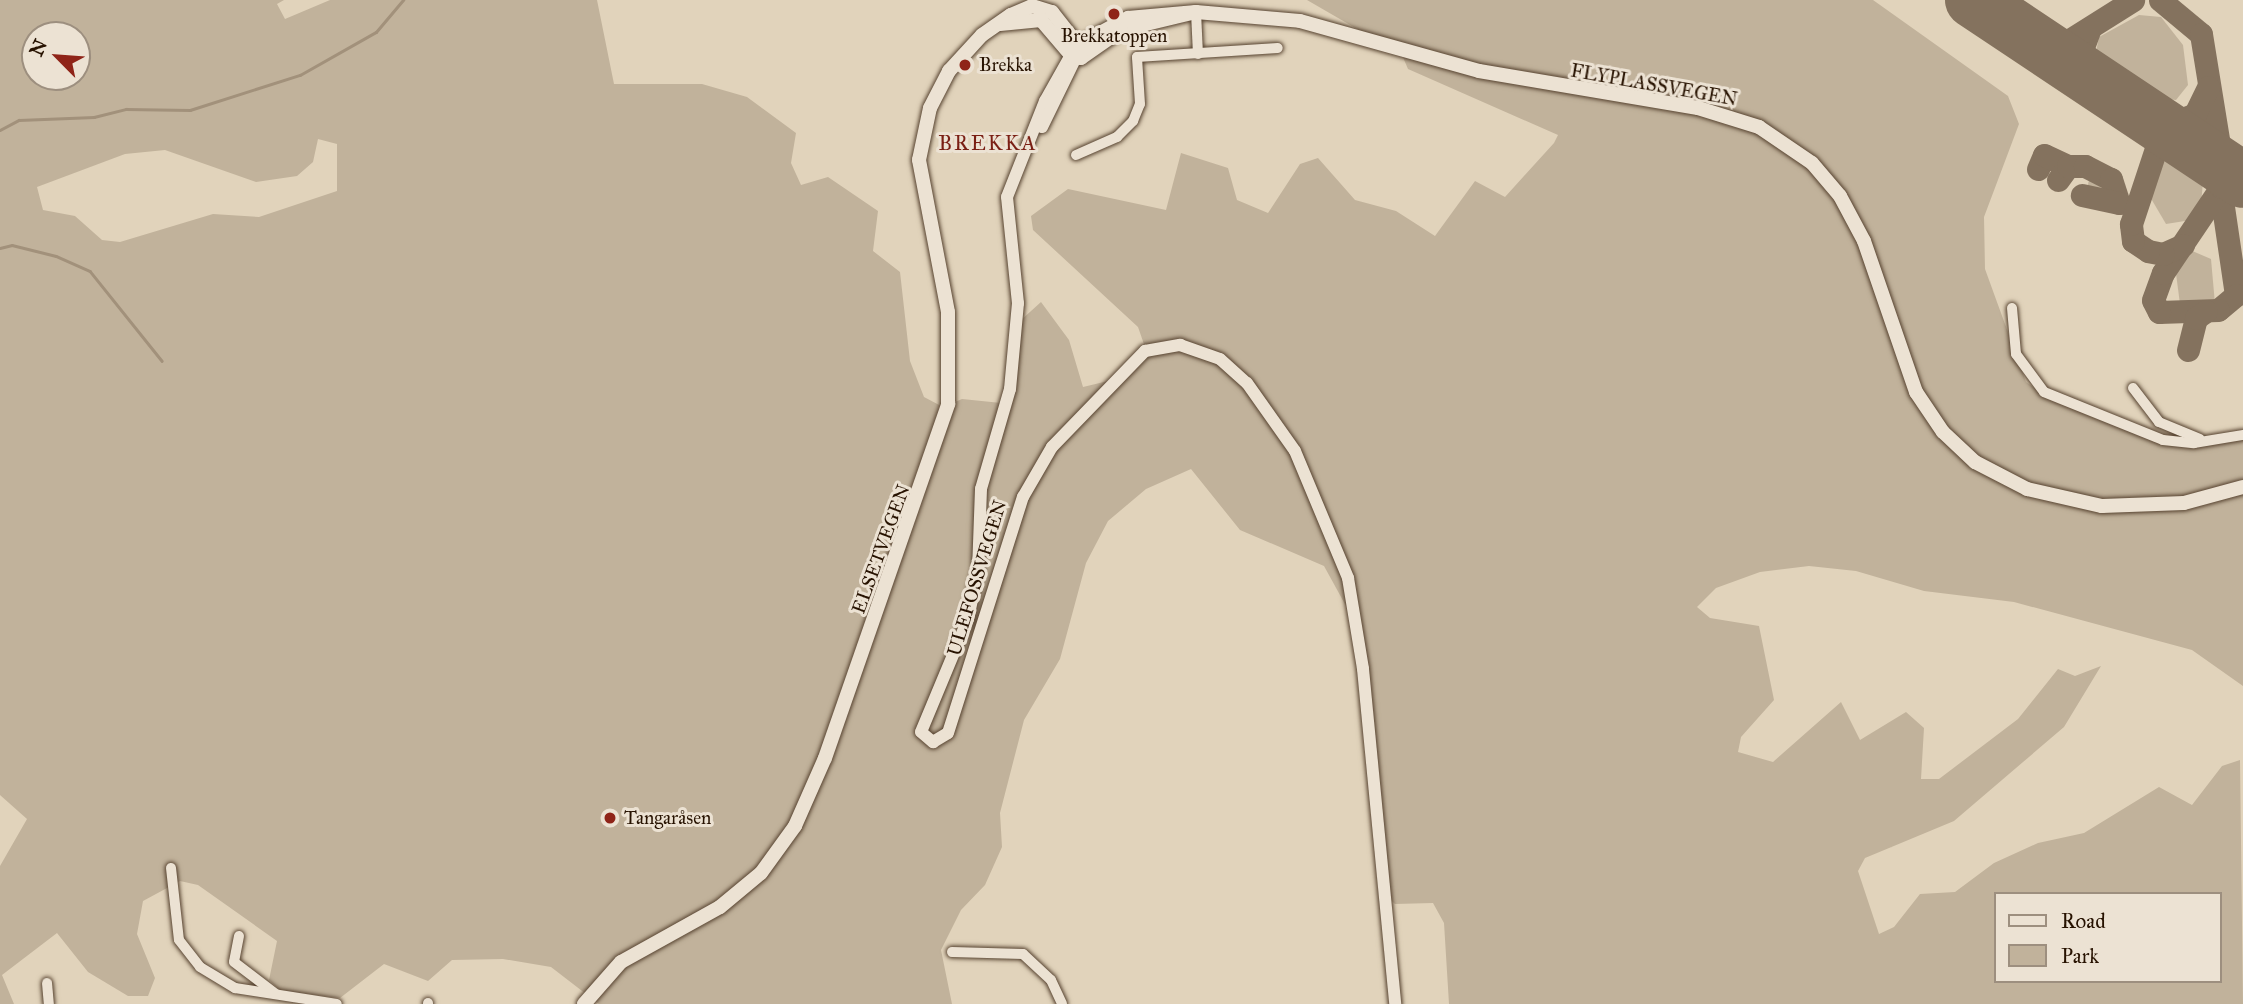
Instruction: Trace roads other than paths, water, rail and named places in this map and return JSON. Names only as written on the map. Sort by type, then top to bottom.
[{"type":"main road","name":"ELSETVEGEN","points":[[584,1004],[632,954],[750,884],[785,844],[811,795],[948,404],[951,337],[920,183],[923,132],[949,71],[1000,24],[1026,8],[1046,10]]},
{"type":"main road","points":[[1046,10],[1076,52]]},
{"type":"main road","name":"FLYPLASSVEGEN","points":[[1076,52],[1121,30],[1196,12],[1300,21],[1479,71],[1698,108],[1759,127],[1812,163],[1840,196],[1864,241],[1916,392],[1943,432],[1975,463],[2027,489],[2102,506],[2185,503],[2243,487]]},
{"type":"street","points":[[1196,12],[1198,54]]},
{"type":"street","points":[[1076,155],[1117,137],[1133,121],[1140,104],[1137,57],[1278,48]]},
{"type":"street","name":"ULEFOSSVEGEN","points":[[1076,52],[1026,150],[1006,205],[1017,284],[1014,362],[1005,418],[981,489],[976,583],[962,638],[921,732],[933,742],[948,733],[1023,496],[1052,447],[1145,351],[1180,345],[1220,359],[1247,383],[1295,451],[1348,579],[1366,696],[1395,1004]]},
{"type":"street","points":[[2012,308],[2016,354],[2044,392],[2163,440],[2210,440],[2243,435]]},
{"type":"street","points":[[2133,388],[2169,429],[2210,440]]},
{"type":"street","points":[[171,868],[176,930],[189,957],[235,988],[337,1004]]},
{"type":"street","points":[[239,936],[234,962],[276,994]]},
{"type":"street","points":[[952,952],[1023,954],[1051,980],[1062,1004]]},
{"type":"street","points":[[47,983],[49,1004]]},
{"type":"waterway","points":[[0,130],[19,120],[94,117],[126,109],[190,110],[300,75],[376,32],[403,0]]},
{"type":"waterway","points":[[0,248],[12,245],[56,256],[90,271],[162,361]]},
{"type":"place","name":"Brekkatoppen","points":[[1114,14]]},
{"type":"place","name":"Brekka","points":[[965,65]]},
{"type":"place","name":"Tangaråsen","points":[[610,818]]},
{"type":"district","name":"BREKKA","points":[[988,143]]}]
